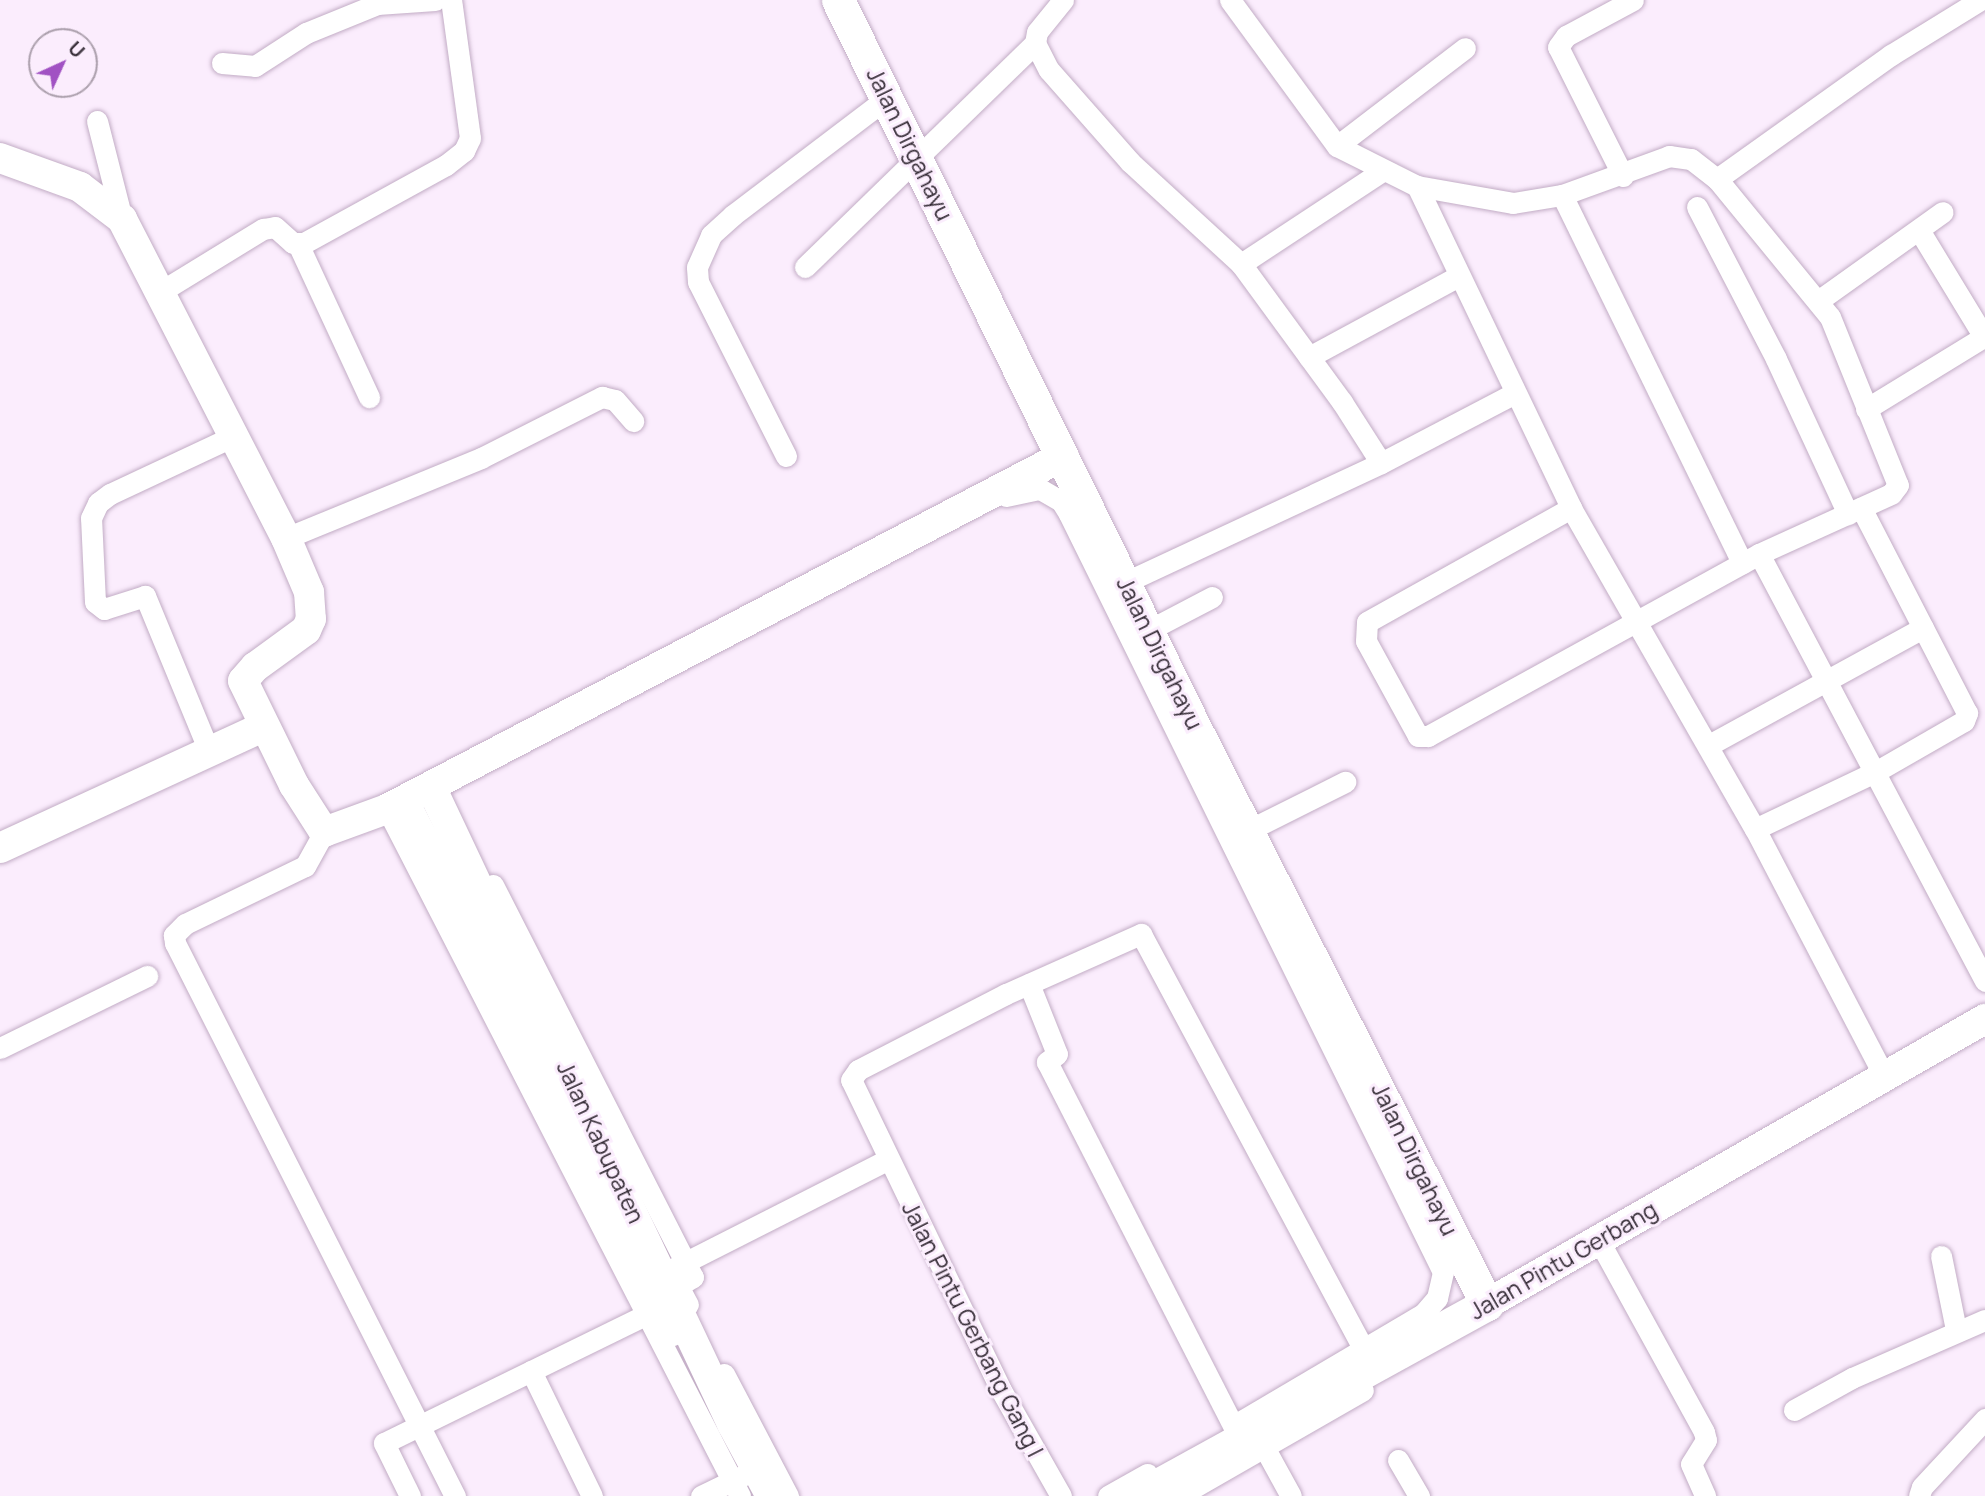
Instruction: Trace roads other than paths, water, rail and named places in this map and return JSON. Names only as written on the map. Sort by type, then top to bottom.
[{"type":"main road","name":"Jalan Dirgahayu","points":[[838,0],[1247,831],[1335,996],[1487,1304]]},
{"type":"main road","name":"Jalan Pintu Gerbang","points":[[1160,1493],[1369,1359],[1487,1304]]},
{"type":"street","points":[[222,63],[255,66],[295,38],[377,4],[435,0]]},
{"type":"street","points":[[298,244],[446,165],[464,150],[470,138],[452,0]]},
{"type":"street","points":[[805,267],[1035,43],[1039,24],[1063,0]]},
{"type":"street","points":[[1230,0],[1337,146],[1382,171],[1417,186],[1513,203],[1562,195],[1678,155],[1717,179],[1818,301],[1837,332],[1898,485],[1891,494],[1751,559],[1429,736],[1414,733],[1366,641],[1367,622],[1571,508]]},
{"type":"street","points":[[1623,176],[1558,47],[1566,36],[1633,0]]},
{"type":"street","points":[[1717,179],[1891,55],[1980,0]]},
{"type":"street","points":[[1035,43],[1049,70],[1103,133],[1241,264],[1309,357],[1381,463]]},
{"type":"street","points":[[1337,146],[1465,48]]},
{"type":"street","points":[[786,456],[698,282],[697,267],[711,235],[733,215],[887,97]]},
{"type":"street","points":[[97,121],[122,219],[236,435],[309,592],[311,619],[306,630],[245,676],[245,688],[263,727],[324,832]]},
{"type":"street","points":[[0,159],[80,187],[122,219]]},
{"type":"street","points":[[1241,264],[1382,171]]},
{"type":"street","points":[[1417,186],[1457,277],[1571,508],[1709,745],[1883,1074]]},
{"type":"street","points":[[1562,195],[1751,559],[1827,677],[1985,981]]},
{"type":"street","points":[[1697,207],[1854,511],[1923,628],[1967,713],[1964,721],[1877,771],[1755,829]]},
{"type":"street","points":[[1818,301],[1943,212]]},
{"type":"street","points":[[160,292],[263,229],[275,227],[298,244],[369,397]]},
{"type":"street","points":[[1866,408],[1984,337],[1919,230]]},
{"type":"street","points":[[1309,357],[1457,277]]},
{"type":"street","points":[[1126,582],[1381,463],[1513,394]]},
{"type":"street","points":[[286,538],[481,458],[602,397],[615,400],[633,421]]},
{"type":"street","points":[[209,751],[145,596],[104,609],[95,602],[91,519],[98,503],[110,494],[236,435]]},
{"type":"street","points":[[455,1496],[175,943],[174,935],[185,924],[305,866],[324,832],[396,805],[1063,456]]},
{"type":"street","points":[[664,1272],[452,804],[450,788],[1010,494],[1040,489],[1061,501],[1088,549],[1440,1262],[1443,1284],[1432,1307],[1369,1359],[1141,934],[1029,984],[1057,1054],[1047,1062],[1248,1436],[1291,1496]]},
{"type":"street","points":[[1149,630],[1212,597]]},
{"type":"street","points":[[1709,745],[1827,677],[1923,628]]},
{"type":"street","points":[[0,848],[263,727]]},
{"type":"street","points":[[1247,831],[1345,782]]},
{"type":"street","name":"Jalan Kabupaten","points":[[431,787],[664,1272],[660,1309],[742,1487]]},
{"type":"street","points":[[396,805],[660,1309],[384,1443],[410,1496]]},
{"type":"street","name":"Jalan Kabupaten","points":[[396,805],[664,1272]]},
{"type":"street","points":[[0,1048],[147,976]]},
{"type":"street","name":"Jalan Pintu Gerbang Gang I","points":[[1029,984],[853,1076],[852,1086],[1001,1390],[1061,1496]]},
{"type":"street","name":"Jalan Pintu Gerbang","points":[[1487,1304],[1602,1246],[1883,1074],[1985,1019]]},
{"type":"street","points":[[664,1272],[887,1160]]},
{"type":"street","points":[[1108,1496],[1248,1436],[1602,1246],[1704,1432],[1706,1440],[1691,1464],[1706,1496]]},
{"type":"street","points":[[1941,1256],[1956,1330]]},
{"type":"street","points":[[664,1272],[693,1277],[678,1286],[788,1496]]},
{"type":"street","name":"Jalan Kabupaten","points":[[660,1309],[732,1424],[771,1496]]},
{"type":"street","points":[[1794,1410],[1956,1330],[1985,1320]]},
{"type":"street","points":[[531,1370],[592,1496]]},
{"type":"street","points":[[1919,1496],[1922,1486],[1985,1419]]},
{"type":"street","points":[[1398,1460],[1419,1496]]},
{"type":"street","points":[[701,1496],[742,1487]]}]
